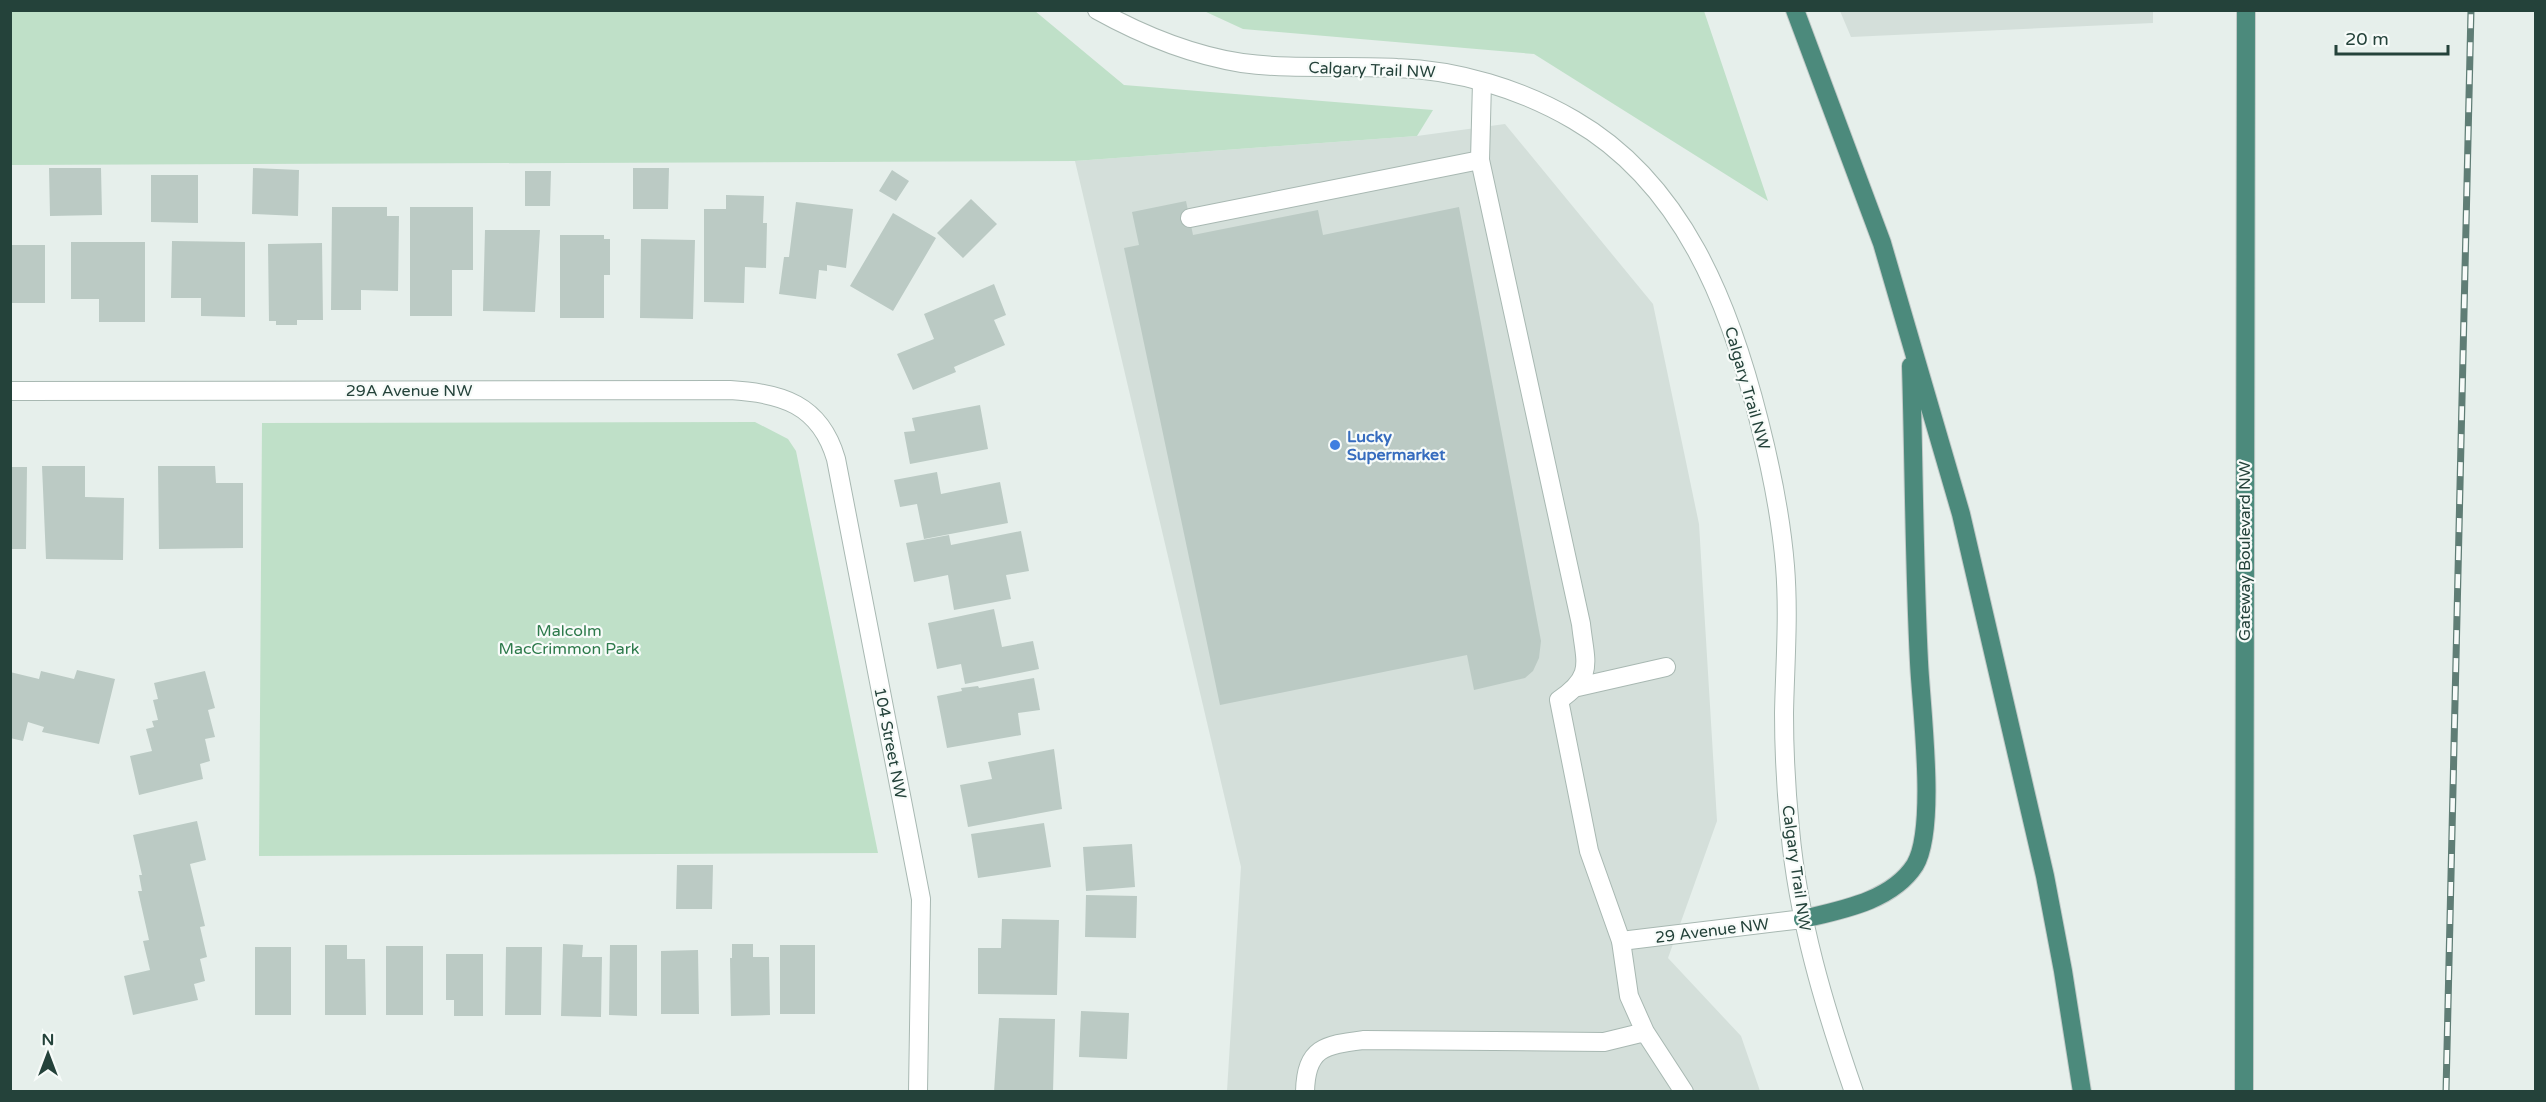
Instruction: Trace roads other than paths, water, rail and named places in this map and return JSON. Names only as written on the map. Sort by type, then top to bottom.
[{"type":"highway","points":[[1795,10],[1882,243],[1961,514],[2045,876],[2063,970],[2082,1092]]},
{"type":"highway","name":"Gateway Boulevard NW","points":[[2244,1092],[2246,10]]},
{"type":"highway","points":[[1803,919],[1869,901],[1892,887],[1914,865],[1923,841],[1926,802],[1919,662],[1910,340]]},
{"type":"street","name":"Calgary Trail NW","points":[[1097,10],[1130,29],[1179,47],[1244,63],[1431,70],[1482,82],[1528,99],[1574,120],[1618,150],[1656,190],[1688,233],[1720,298],[1738,343],[1766,446],[1785,565],[1788,633],[1785,766],[1790,833],[1803,919],[1835,1038],[1854,1092]]},
{"type":"street","points":[[1482,82],[1480,160],[1581,624],[1585,671],[1578,687]]},
{"type":"street","points":[[1190,218],[1480,160]]},
{"type":"street","name":"29A Avenue NW","points":[[10,391],[729,390],[780,396],[804,408]]},
{"type":"street","name":"104 Street NW","points":[[804,408],[831,441],[836,459],[921,899],[918,1092]]},
{"type":"street","points":[[1666,668],[1578,687],[1559,700],[1589,851],[1621,941],[1629,996],[1645,1032],[1684,1092]]},
{"type":"street","name":"29 Avenue NW","points":[[1621,941],[1803,919]]},
{"type":"street","points":[[1305,1092],[1306,1069],[1313,1056],[1335,1044],[1364,1040],[1604,1042],[1645,1032]]},
{"type":"railway","points":[[2446,1092],[2471,10]]},
{"type":"place","name":"Lucky Supermarket","points":[[1335,445]]},
{"type":"park label","name":"Malcolm MacCrimmon Park","points":[[569,639]]}]
